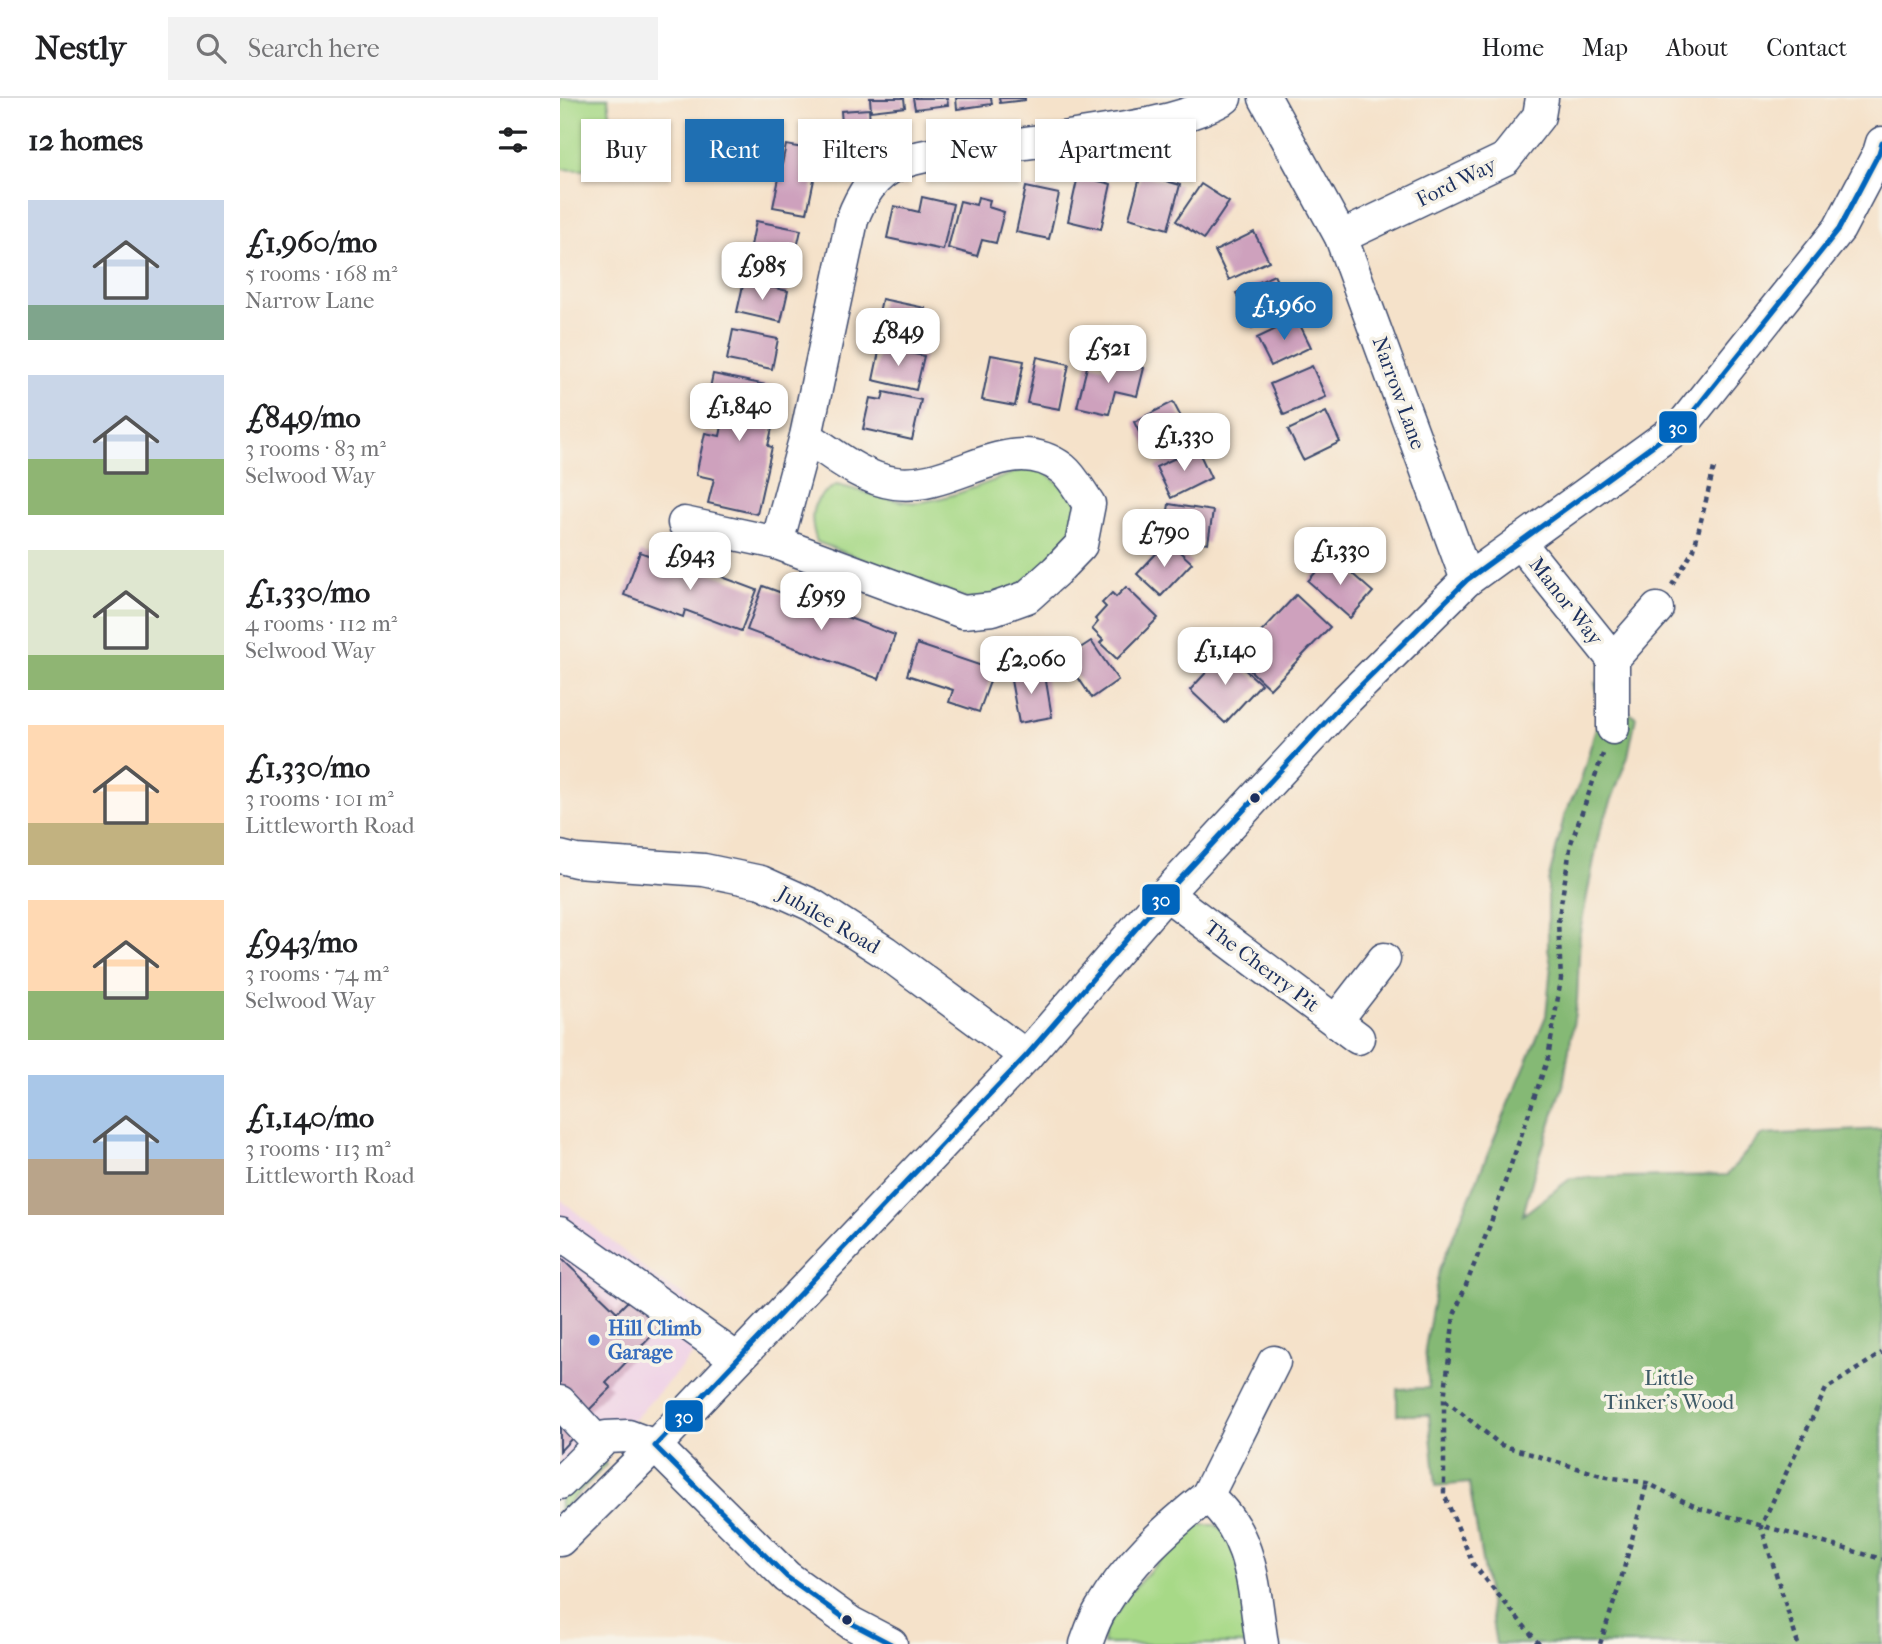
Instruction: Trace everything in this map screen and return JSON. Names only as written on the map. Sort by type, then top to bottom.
[{"type":"street","points":[[777,543],[806,436],[852,220],[869,184],[896,165],[931,155],[1055,140],[1161,122],[1225,98]]},
{"type":"street","name":"Narrow Lane","points":[[1265,98],[1341,237],[1467,580]]},
{"type":"street","name":"Ford Way","points":[[1341,237],[1505,159],[1539,116],[1542,98]]},
{"type":"street","points":[[560,1539],[655,1446],[1027,1056],[1166,894],[1343,703],[1467,580],[1685,423],[1839,229],[1882,143]]},
{"type":"street","points":[[684,523],[777,543],[963,611],[993,609],[1027,597],[1081,545],[1088,504],[1065,470],[1041,457],[1011,454],[930,483],[894,483],[860,472],[806,436]]},
{"type":"street","name":"Manor Way","points":[[1519,542],[1613,659]]},
{"type":"street","points":[[1613,728],[1613,659],[1657,610]]},
{"type":"street","name":"Jubilee Road","points":[[560,857],[588,862],[704,870],[761,882],[812,905],[885,952],[1027,1056]]},
{"type":"street","name":"The Cherry Pit","points":[[1166,894],[1347,1030],[1384,959]]},
{"type":"street","points":[[560,1233],[737,1359]]},
{"type":"street","points":[[1086,1644],[1100,1610],[1123,1577],[1165,1529],[1207,1496],[1274,1362]]},
{"type":"street","points":[[560,1402],[599,1444]]},
{"type":"street","points":[[560,1483],[606,1437],[628,1436],[655,1446],[787,1577],[851,1623],[891,1644]]},
{"type":"street","points":[[1207,1496],[1220,1506],[1236,1527],[1247,1553],[1262,1644]]},
{"type":"path","points":[[1657,610],[1694,549],[1714,468]]},
{"type":"path","points":[[1539,1644],[1473,1564],[1444,1494],[1444,1400],[1454,1315],[1490,1225],[1548,1058],[1561,979],[1558,922],[1571,843],[1613,728]]},
{"type":"path","points":[[1797,1644],[1761,1526],[1826,1389],[1882,1353]]},
{"type":"path","points":[[1444,1400],[1501,1445],[1606,1477],[1647,1483],[1698,1508],[1882,1559]]},
{"type":"path","points":[[1600,1644],[1619,1587],[1647,1483]]},
{"type":"shaded area","points":[[560,1199],[655,1277],[683,1295],[714,1331],[605,1452],[560,1492]]},
{"type":"green space","points":[[560,98],[608,98],[611,119],[581,119],[581,170],[560,169]]},
{"type":"green space","points":[[1023,469],[1041,469],[1077,498],[1079,537],[997,603],[978,603],[817,542],[812,516],[816,502],[837,485],[889,499],[919,502],[965,491]]},
{"type":"green space","name":"Little Tinker's Wood","points":[[1595,683],[1620,689],[1627,711],[1636,717],[1628,756],[1599,834],[1580,932],[1577,1001],[1563,1086],[1523,1215],[1571,1178],[1727,1175],[1761,1135],[1882,1129],[1882,1644],[1496,1644],[1469,1483],[1436,1486],[1429,1415],[1397,1415],[1397,1389],[1429,1388],[1425,1349],[1439,1270],[1546,1016],[1551,965],[1548,949],[1548,882],[1565,813],[1580,783],[1599,717],[1600,699]]},
{"type":"green space","points":[[599,1456],[606,1465],[560,1512],[560,1492]]},
{"type":"green space","points":[[1200,1525],[1215,1525],[1231,1534],[1254,1644],[1103,1644],[1104,1631],[1127,1596],[1185,1532]]},
{"type":"building","points":[[870,98],[904,98],[905,107],[871,111]]},
{"type":"building","points":[[913,98],[947,98],[948,105],[915,109]]},
{"type":"building","points":[[956,98],[991,98],[992,104],[957,109]]},
{"type":"building","points":[[999,98],[1025,98],[1025,100],[1000,103]]},
{"type":"building","points":[[869,109],[870,119],[842,119],[841,111]]},
{"type":"building","points":[[786,145],[798,147],[798,182],[814,182],[807,213],[773,207],[778,182],[784,182]]},
{"type":"building","points":[[1077,182],[1111,184],[1101,229],[1068,221]]},
{"type":"building","points":[[1139,182],[1169,182],[1180,185],[1168,229],[1129,218]]},
{"type":"building","points":[[1201,184],[1229,202],[1204,239],[1176,221]]},
{"type":"building","points":[[1026,187],[1059,194],[1049,239],[1016,232]]},
{"type":"building","points":[[922,197],[953,204],[943,250],[887,238],[894,206],[919,212]]},
{"type":"building","points":[[978,197],[990,200],[988,207],[1004,212],[996,243],[982,240],[977,256],[948,248],[960,201],[976,205]]},
{"type":"building","points":[[756,221],[801,230],[791,274],[775,271],[773,282],[745,275]]},
{"type":"building","points":[[1254,232],[1269,261],[1229,280],[1215,251]]},
{"type":"building","points":[[1274,275],[1291,311],[1252,328],[1236,293]]},
{"type":"building","points":[[744,281],[788,291],[781,322],[737,312]]},
{"type":"building","points":[[882,299],[925,308],[918,341],[875,331]]},
{"type":"building","points":[[1297,319],[1311,347],[1271,366],[1257,338]]},
{"type":"building","points":[[733,330],[778,339],[772,369],[727,360]]},
{"type":"building","points":[[880,347],[924,356],[916,390],[873,380]]},
{"type":"building","points":[[991,355],[1024,361],[1015,406],[982,400]]},
{"type":"building","points":[[1037,357],[1069,364],[1060,409],[1027,403]]},
{"type":"building","points":[[1116,361],[1144,368],[1137,396],[1115,391],[1109,414],[1077,407],[1088,363],[1114,369]]},
{"type":"building","points":[[1312,366],[1326,397],[1284,415],[1270,384]]},
{"type":"building","points":[[713,374],[781,388],[768,446],[772,447],[757,514],[708,503],[714,479],[696,475],[705,433],[720,436],[726,406],[707,402]]},
{"type":"building","points":[[884,392],[921,400],[912,440],[863,429],[870,398],[882,400]]},
{"type":"building","points":[[1173,402],[1189,432],[1149,452],[1134,422]]},
{"type":"building","points":[[1326,412],[1340,442],[1303,460],[1288,430]]},
{"type":"building","points":[[1197,448],[1211,478],[1171,498],[1156,467]]},
{"type":"building","points":[[1169,504],[1213,511],[1208,543],[1164,537]]},
{"type":"building","points":[[1168,541],[1192,563],[1161,596],[1137,574]]},
{"type":"building","points":[[640,552],[699,574],[701,569],[757,590],[741,631],[685,610],[683,617],[624,595]]},
{"type":"building","points":[[1331,555],[1373,592],[1350,618],[1308,581]]},
{"type":"building","points":[[763,586],[895,635],[879,679],[747,630]]},
{"type":"building","points":[[1126,587],[1158,618],[1117,659],[1100,643],[1103,640],[1092,629],[1098,622],[1095,619],[1106,607],[1102,603],[1112,593],[1116,597]]},
{"type":"building","points":[[1296,595],[1330,627],[1270,689],[1237,658]]},
{"type":"building","points":[[1091,641],[1118,680],[1092,698],[1065,658]]},
{"type":"building","points":[[917,644],[994,670],[979,712],[949,702],[953,690],[907,675]]},
{"type":"building","points":[[1225,652],[1261,684],[1225,723],[1190,690]]},
{"type":"building","points":[[1044,669],[1052,717],[1019,723],[1010,675]]},
{"type":"building","points":[[560,1257],[617,1312],[634,1295],[663,1324],[606,1383],[611,1388],[583,1416],[560,1393]]},
{"type":"building","points":[[560,1420],[575,1435],[560,1451]]},
{"type":"transit line","name":"30","points":[[891,1644],[851,1623],[787,1577],[655,1446],[1026,1056],[1166,894],[1343,703],[1467,580],[1684,423],[1839,229],[1882,143]]},
{"type":"place","name":"Hill Climb Garage","points":[[594,1340]]}]
